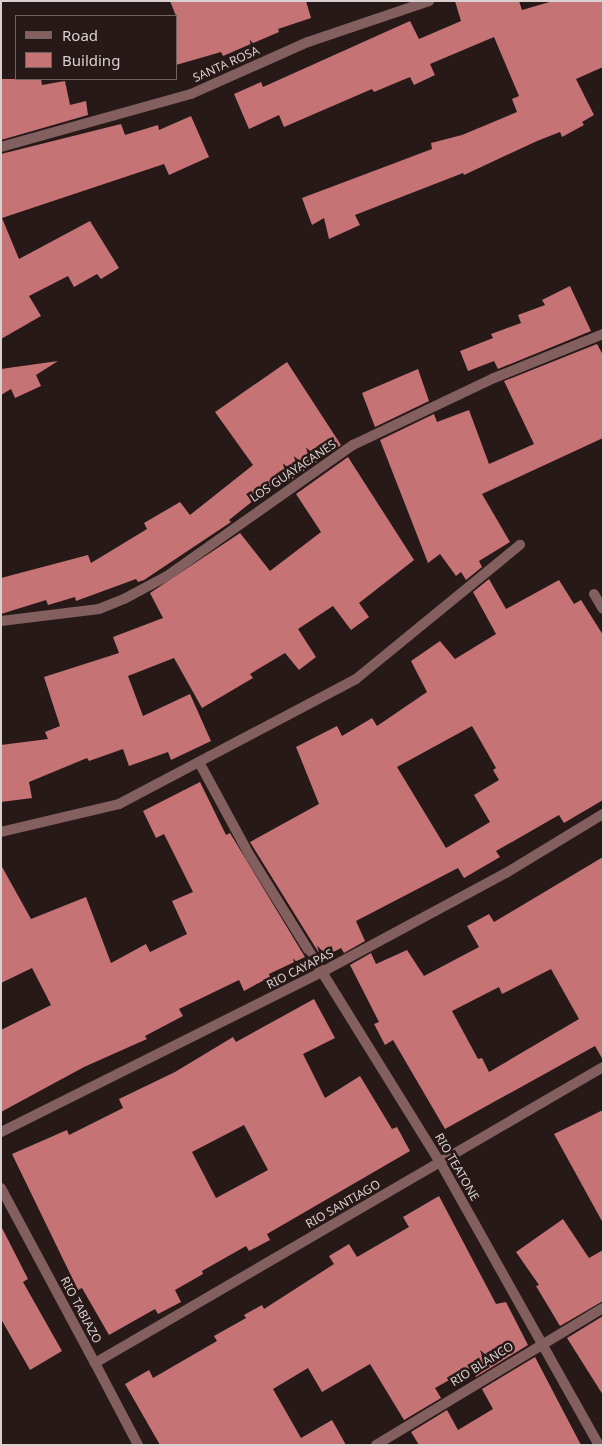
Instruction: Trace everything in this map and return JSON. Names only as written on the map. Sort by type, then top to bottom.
[{"type":"street","name":"SANTA ROSA","points":[[1,146],[190,94],[308,42],[429,1]]},
{"type":"street","name":"LOS GUAYACANES","points":[[1,621],[99,608],[124,599],[167,576],[353,445],[494,378],[603,334]]},
{"type":"street","points":[[1,832],[119,804],[356,679],[520,545]]},
{"type":"street","points":[[594,594],[603,609]]},
{"type":"street","name":"RIO TEATONE","points":[[199,762],[221,805],[282,908],[440,1162],[600,1445]]},
{"type":"street","name":"RIO CAYAPAS","points":[[1,1132],[322,972],[506,872],[603,814]]},
{"type":"street","name":"RIO SANTIAGO","points":[[95,1363],[603,1067]]},
{"type":"street","name":"RIO TABIAZO","points":[[1,1188],[138,1445]]},
{"type":"street","name":"RIO BLANCO","points":[[376,1445],[542,1342],[603,1308]]},
{"type":"building","points":[[170,1],[306,1],[311,18],[278,29],[279,32],[223,56],[221,52],[178,64],[178,15],[176,15]]},
{"type":"building","points":[[455,1],[519,1],[522,10],[553,1],[603,1],[603,67],[576,79],[594,115],[582,122],[584,125],[562,137],[560,132],[464,175],[463,173],[355,215],[360,225],[329,239],[324,218],[312,225],[302,198],[432,149],[431,143],[462,135],[517,112],[512,99],[519,96],[494,37],[430,64],[435,75],[414,85],[410,77],[374,92],[372,89],[284,127],[279,115],[249,129],[234,94],[261,82],[263,87],[410,21],[419,39],[461,21]]},
{"type":"building","points":[[1,79],[41,80],[42,85],[65,81],[70,105],[86,101],[88,115],[1,140]]},
{"type":"building","points":[[191,116],[209,157],[169,175],[164,164],[2,218],[19,259],[90,221],[119,268],[101,279],[97,274],[74,287],[68,276],[29,296],[41,316],[1,339],[1,154],[121,124],[125,135],[158,125],[159,130]]},
{"type":"building","points":[[570,286],[591,331],[498,369],[494,361],[468,371],[460,351],[493,338],[491,334],[521,323],[518,315],[545,305],[542,300]]},
{"type":"building","points":[[597,344],[603,355],[603,438],[482,494],[510,542],[479,561],[482,567],[466,580],[461,572],[456,576],[440,554],[428,563],[380,440],[434,414],[437,422],[469,410],[489,464],[534,444],[504,381]]},
{"type":"building","points":[[58,361],[36,375],[41,386],[15,398],[11,389],[1,395],[1,369]]},
{"type":"building","points":[[287,362],[341,445],[288,482],[284,476],[229,520],[231,522],[144,580],[138,582],[136,579],[76,601],[75,597],[48,605],[46,600],[1,614],[1,578],[88,555],[91,563],[147,529],[144,523],[180,502],[190,515],[253,465],[215,412]]},
{"type":"building","points":[[418,369],[429,401],[375,427],[362,393]]},
{"type":"building","points":[[348,457],[414,560],[359,603],[369,617],[351,630],[333,606],[298,629],[316,657],[299,670],[285,653],[250,674],[253,678],[202,708],[174,658],[128,676],[143,716],[190,694],[211,741],[171,760],[168,752],[129,766],[123,749],[89,761],[87,758],[29,782],[32,798],[1,802],[1,745],[48,739],[45,732],[60,726],[44,677],[119,653],[113,637],[163,618],[150,593],[240,533],[270,571],[321,532],[296,494]]},
{"type":"building","points":[[489,579],[506,609],[559,580],[574,604],[581,600],[603,635],[603,800],[564,823],[559,815],[496,851],[500,857],[464,878],[458,868],[356,921],[365,941],[344,953],[341,948],[322,958],[250,842],[319,804],[296,747],[337,726],[342,736],[372,718],[377,726],[427,692],[411,661],[440,641],[455,659],[496,634],[473,592]],"holes":[[[472,726],[496,768],[493,770],[499,780],[474,795],[490,822],[446,848],[397,767]]]},
{"type":"building","points":[[200,782],[226,835],[230,833],[305,957],[269,974],[270,977],[244,991],[239,980],[179,1009],[183,1016],[145,1036],[147,1039],[84,1067],[1,1112],[1,1030],[51,1005],[32,968],[1,983],[1,865],[31,919],[86,897],[111,963],[146,944],[150,952],[187,934],[172,901],[193,892],[164,834],[156,838],[143,811]]},
{"type":"building","points":[[603,857],[603,1060],[595,1046],[445,1129],[393,1040],[385,1045],[374,1024],[379,1022],[350,965],[371,953],[376,964],[407,950],[424,976],[479,947],[467,926],[489,914],[494,922]],"holes":[[[551,969],[579,1019],[489,1072],[482,1058],[478,1059],[452,1011],[499,987],[502,994]]]},
{"type":"building","points":[[314,999],[335,1038],[303,1054],[325,1098],[360,1076],[392,1129],[397,1127],[410,1151],[267,1234],[270,1240],[249,1251],[246,1246],[202,1271],[203,1274],[175,1290],[181,1302],[158,1314],[155,1309],[109,1335],[82,1288],[78,1290],[12,1154],[67,1130],[69,1135],[123,1108],[119,1099],[175,1072],[233,1037],[236,1042]],"holes":[[[244,1125],[268,1170],[216,1198],[192,1152]]]},
{"type":"building","points":[[603,1110],[603,1223],[554,1134]]},
{"type":"building","points":[[439,1196],[496,1304],[506,1302],[528,1345],[476,1377],[471,1368],[435,1388],[441,1398],[404,1420],[370,1364],[322,1392],[308,1368],[273,1389],[301,1438],[332,1420],[346,1445],[160,1445],[125,1384],[149,1370],[153,1378],[217,1341],[214,1336],[246,1318],[244,1315],[262,1305],[264,1309],[334,1264],[329,1256],[349,1244],[357,1257],[409,1227],[403,1217]]},
{"type":"building","points":[[563,1219],[589,1258],[603,1250],[603,1301],[560,1326],[536,1286],[539,1285],[516,1252]]},
{"type":"building","points":[[1,1226],[28,1279],[23,1282],[62,1351],[30,1370],[1,1319]]},
{"type":"building","points":[[603,1316],[603,1395],[567,1338]]},
{"type":"building","points":[[535,1357],[581,1445],[419,1445],[411,1432],[447,1410],[458,1430],[493,1409],[482,1389]]}]
